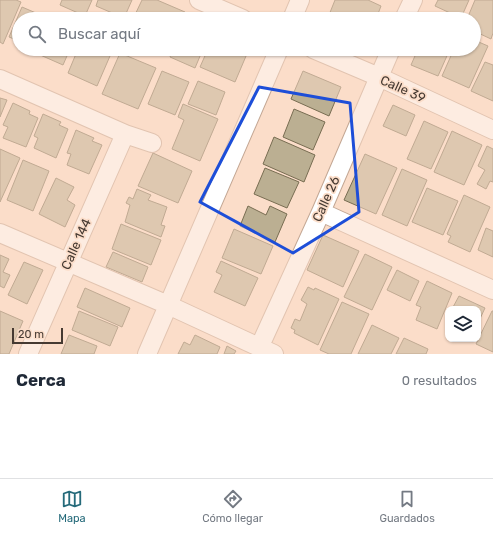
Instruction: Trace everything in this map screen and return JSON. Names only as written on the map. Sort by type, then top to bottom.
[{"type":"street","points":[[199,0],[227,12]]},
{"type":"street","points":[[295,12],[300,0]]},
{"type":"street","points":[[407,12],[412,0]]},
{"type":"street","points":[[147,354],[276,56]]},
{"type":"street","name":"Calle 39","points":[[330,56],[379,77],[493,130]]},
{"type":"street","name":"Calle 26","points":[[267,351],[321,212],[388,56]]},
{"type":"street","points":[[0,79],[125,134],[152,143]]},
{"type":"street","name":"Calle 144","points":[[28,354],[125,134]]},
{"type":"street","points":[[321,212],[493,290]]},
{"type":"street","points":[[0,233],[168,305],[267,351]]},
{"type":"highlighted area","points":[[259,87],[350,103],[359,212],[293,253],[200,202]]},
{"type":"building","points":[[0,0],[16,0],[21,2],[17,12],[12,12],[12,23],[3,44],[0,42]]},
{"type":"building","points":[[62,0],[92,0],[87,12],[76,12],[60,5]]},
{"type":"building","points":[[98,0],[132,0],[127,12],[110,12],[96,6]]},
{"type":"building","points":[[142,0],[157,0],[185,12],[136,12]]},
{"type":"building","points":[[335,0],[368,0],[381,6],[379,12],[330,12]]},
{"type":"building","points":[[438,0],[469,0],[464,12],[448,12],[435,6]]},
{"type":"building","points":[[475,0],[493,0],[493,33],[491,39],[481,34],[481,12],[470,12]]},
{"type":"building","points":[[22,7],[34,12],[20,12]]},
{"type":"building","points":[[12,30],[12,38],[9,37]]},
{"type":"building","points":[[481,43],[488,46],[469,88],[442,76],[451,56],[481,56]]},
{"type":"building","points":[[43,56],[67,56],[63,65]]},
{"type":"building","points":[[75,56],[110,56],[97,86],[68,73]]},
{"type":"building","points":[[119,56],[127,56],[156,68],[138,109],[102,94]]},
{"type":"building","points":[[170,56],[200,56],[195,68]]},
{"type":"building","points":[[205,56],[246,56],[235,82],[200,67]]},
{"type":"building","points":[[415,56],[447,56],[438,76],[411,65]]},
{"type":"building","points":[[485,62],[493,65],[493,101],[471,91]]},
{"type":"building","points":[[162,71],[189,82],[175,115],[148,104]]},
{"type":"building","points":[[303,71],[341,87],[329,116],[291,99]]},
{"type":"building","points":[[198,81],[225,92],[216,115],[188,104]]},
{"type":"building","points":[[0,98],[7,100],[0,117]]},
{"type":"building","points":[[13,103],[30,111],[29,114],[38,118],[26,147],[3,138],[8,127],[3,125]]},
{"type":"building","points":[[183,104],[218,119],[200,161],[172,149],[184,120],[178,117]]},
{"type":"building","points":[[393,105],[415,115],[406,136],[383,126]]},
{"type":"building","points":[[294,109],[325,122],[313,150],[283,137]]},
{"type":"building","points":[[43,114],[61,122],[59,125],[68,129],[56,158],[34,148],[38,138],[34,136]]},
{"type":"building","points":[[424,121],[448,132],[431,169],[407,159]]},
{"type":"building","points":[[76,130],[94,138],[92,141],[102,145],[89,174],[67,165],[71,154],[67,153]]},
{"type":"building","points":[[452,131],[482,145],[464,185],[434,172]]},
{"type":"building","points":[[274,137],[315,155],[304,182],[263,164]]},
{"type":"building","points":[[487,146],[493,149],[493,182],[490,181],[486,189],[477,184],[485,170],[478,166]]},
{"type":"building","points":[[0,149],[20,158],[0,202]]},
{"type":"building","points":[[153,153],[192,171],[178,203],[138,186]]},
{"type":"building","points":[[365,154],[397,168],[376,214],[344,200]]},
{"type":"building","points":[[23,160],[49,171],[33,211],[7,200]]},
{"type":"building","points":[[265,168],[299,182],[287,208],[254,194]]},
{"type":"building","points":[[402,169],[427,180],[407,226],[382,215]]},
{"type":"building","points":[[56,178],[74,187],[67,200],[75,205],[65,227],[39,214]]},
{"type":"building","points":[[427,188],[458,201],[443,235],[412,222]]},
{"type":"building","points":[[137,189],[151,195],[148,200],[167,207],[161,225],[165,226],[161,237],[125,222],[130,205],[126,203],[129,197],[133,199]]},
{"type":"building","points":[[464,195],[490,207],[470,252],[448,242],[451,236],[447,234]]},
{"type":"building","points":[[248,206],[266,215],[270,206],[287,214],[275,242],[240,226]]},
{"type":"building","points":[[121,224],[161,240],[151,265],[112,249]]},
{"type":"building","points":[[486,228],[493,231],[493,257],[478,250]]},
{"type":"building","points":[[234,229],[273,246],[261,274],[222,258]]},
{"type":"building","points":[[323,235],[359,251],[343,287],[307,270]]},
{"type":"building","points":[[113,252],[148,267],[142,282],[106,267]]},
{"type":"building","points":[[365,254],[392,267],[372,310],[344,297]]},
{"type":"building","points":[[0,255],[9,259],[3,272],[10,275],[4,288],[0,286]]},
{"type":"building","points":[[221,261],[258,278],[245,306],[214,292],[222,275],[216,272]]},
{"type":"building","points":[[24,262],[43,270],[27,304],[8,295]]},
{"type":"building","points":[[397,270],[419,281],[410,301],[387,290]]},
{"type":"building","points":[[427,281],[452,293],[447,306],[445,306],[445,310],[437,329],[416,320],[421,307],[416,305]]},
{"type":"building","points":[[308,287],[314,290],[315,288],[339,299],[318,345],[294,333],[295,330],[291,328],[295,319],[300,321],[307,304],[301,300]]},
{"type":"building","points":[[85,288],[130,308],[122,327],[77,307]]},
{"type":"building","points":[[459,296],[481,306],[454,306]]},
{"type":"building","points":[[342,302],[369,314],[351,354],[329,354],[320,350]]},
{"type":"building","points":[[481,306],[485,308],[481,317]]},
{"type":"building","points":[[0,311],[23,321],[9,354],[0,354]]},
{"type":"building","points":[[79,311],[118,327],[110,346],[72,330]]},
{"type":"building","points":[[493,311],[493,352],[476,344],[477,342],[481,342],[481,334]]},
{"type":"building","points":[[372,325],[399,338],[391,354],[358,354]]},
{"type":"building","points":[[69,335],[97,346],[94,354],[61,354]]},
{"type":"building","points":[[195,335],[220,347],[217,354],[178,354],[184,342],[190,345]]},
{"type":"building","points":[[404,338],[428,349],[426,354],[396,354]]},
{"type":"building","points":[[227,346],[236,351],[234,354],[224,354]]}]
